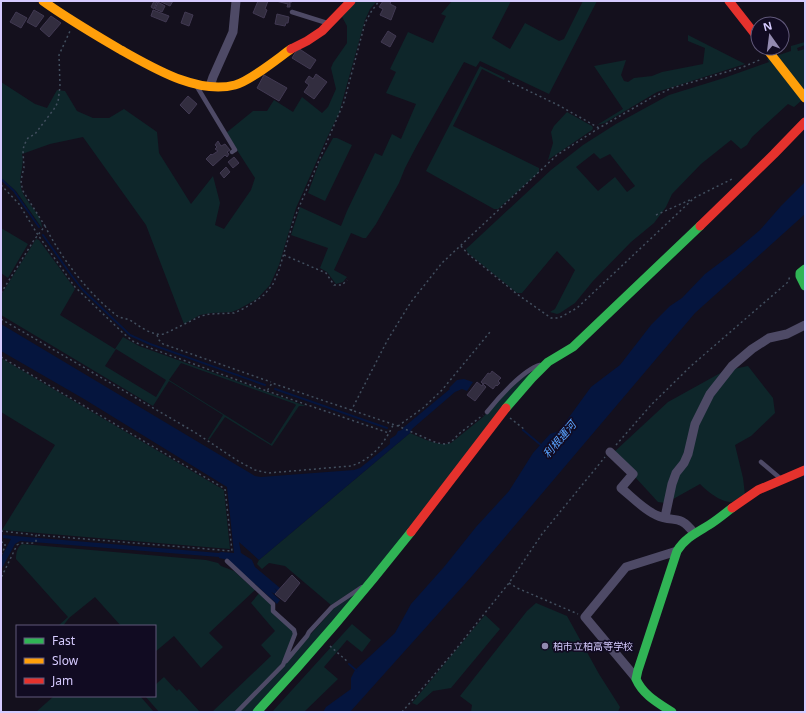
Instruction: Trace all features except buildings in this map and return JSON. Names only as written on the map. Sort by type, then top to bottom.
[{"type":"street","points":[[43,1],[74,23],[162,73],[176,79],[195,84],[228,87],[242,83],[292,48],[322,31],[351,1]]},
{"type":"street","points":[[210,86],[233,32],[236,1]]},
{"type":"street","points":[[729,1],[750,28]]},
{"type":"street","points":[[772,56],[805,98]]},
{"type":"street","points":[[257,712],[304,661],[370,583],[447,486],[509,404],[532,378],[548,362],[573,347],[774,154],[805,122]]},
{"type":"street","points":[[805,269],[800,273],[805,286]]},
{"type":"street","points":[[665,518],[672,484],[676,473],[684,463],[688,454],[695,424],[710,394],[732,366],[752,349],[769,338],[787,334],[805,325]]},
{"type":"street","points":[[610,452],[633,474],[621,488],[649,511],[665,518],[681,520],[694,533]]},
{"type":"street","points":[[636,678],[644,649],[677,551],[681,544],[694,533],[707,526],[758,490],[805,470]]},
{"type":"street","points":[[672,712],[654,701],[640,686],[636,678],[585,617],[626,567],[634,563],[677,551]]},
{"type":"lane","points":[[292,12],[328,24]]},
{"type":"lane","points":[[195,84],[235,150],[232,152]]},
{"type":"lane","points":[[487,412],[499,397],[526,372],[535,366],[548,362]]},
{"type":"lane","points":[[761,462],[781,479]]},
{"type":"lane","points":[[227,561],[266,595],[273,604],[273,611],[294,630],[295,638],[282,665]]},
{"type":"lane","points":[[237,712],[282,665],[332,607],[361,587],[370,583]]},
{"type":"path","points":[[74,23],[60,54],[60,86],[58,102],[35,134],[28,138],[22,151],[24,168],[21,183],[23,191],[45,226],[52,241],[85,284],[117,315],[157,334],[164,334],[201,316],[234,313],[245,308],[264,295],[272,284],[284,255],[294,219],[344,102],[365,23],[379,1]]},
{"type":"path","points":[[351,411],[387,341],[411,302],[442,263],[558,155],[599,128],[651,98],[672,88],[743,67],[764,59]]},
{"type":"path","points":[[508,81],[558,105],[599,128]]},
{"type":"path","points":[[656,216],[735,178]]},
{"type":"path","points":[[1,185],[19,204],[38,235],[75,287],[134,342],[267,391],[389,433]]},
{"type":"path","points":[[461,246],[468,254],[528,302],[551,318],[560,318],[577,308],[694,198]]},
{"type":"path","points":[[1,294],[45,226]]},
{"type":"path","points":[[284,255],[326,272],[334,285],[342,285],[347,280]]},
{"type":"path","points":[[402,712],[452,654],[509,583],[542,534],[651,405],[691,366],[788,282],[788,279]]},
{"type":"path","points":[[1,320],[196,433],[238,461],[260,472],[284,472],[351,466],[361,462],[371,455],[385,441],[393,425]]},
{"type":"path","points":[[398,426],[423,408],[442,390],[490,332]]},
{"type":"path","points":[[157,334],[164,344],[351,411],[398,426],[437,443],[446,444],[451,442],[487,412]]},
{"type":"path","points":[[1,357],[225,489],[232,551],[1,531]]},
{"type":"path","points":[[267,391],[272,382]]},
{"type":"path","points":[[510,418],[524,429]]},
{"type":"path","points":[[1,578],[17,545],[20,542],[36,542],[36,535]]},
{"type":"path","points":[[1,542],[5,543],[5,547],[1,555]]},
{"type":"path","points":[[509,583],[517,588],[585,617]]},
{"type":"path","points":[[330,646],[348,662]]},
{"type":"green space","points":[[353,1],[377,1],[370,9],[365,20],[339,113],[296,208],[279,265],[270,285],[257,299],[239,309],[232,312],[200,315],[184,324],[146,225],[83,137],[50,144],[22,154],[23,163],[20,182],[22,191],[40,218],[42,228],[16,191],[1,178],[1,82],[35,104],[47,108],[57,90],[65,91],[77,111],[93,118],[109,118],[124,109],[157,132],[159,153],[191,204],[213,176],[220,203],[215,225],[224,229],[251,190],[255,178],[226,133],[253,111],[267,111],[274,100],[293,112],[302,97],[322,113],[328,107],[336,89],[331,68],[347,43],[347,26],[340,13]]},
{"type":"green space","points":[[452,1],[511,1],[492,38],[510,49],[525,23],[559,41],[564,39],[583,1],[597,1],[549,94],[480,61],[476,67],[464,62],[416,147],[399,183],[376,224],[366,238],[351,233],[334,270],[347,277],[343,282],[336,284],[327,272],[320,268],[328,248],[291,235],[300,207],[341,226],[375,153],[382,156],[392,134],[401,139],[416,104],[386,93],[396,72],[390,69],[408,32],[433,43],[446,16],[441,14]]},
{"type":"green space","points":[[688,35],[745,64],[657,92],[605,123],[597,125],[623,109],[594,66],[626,60],[621,75],[624,81],[628,82],[634,78],[652,76],[662,72],[703,64],[705,48],[688,41]]},
{"type":"green space","points":[[805,42],[805,45],[797,48],[798,51],[805,49],[805,87],[801,101],[794,107],[788,104],[752,137],[747,145],[741,149],[731,140],[701,164],[672,194],[666,207],[654,223],[631,242],[593,281],[575,303],[560,313],[557,314],[550,312],[555,309],[575,270],[557,251],[522,293],[517,293],[468,253],[466,249],[551,170],[583,145],[616,124],[669,95],[769,62],[767,59],[776,56],[790,56],[791,46]],"holes":[[[594,153],[600,159],[610,154],[635,186],[627,192],[615,177],[598,191],[576,167]]]},
{"type":"green space","points":[[480,66],[505,78],[504,80],[482,69],[453,126],[539,168],[539,172],[498,209],[494,209],[426,171]]},
{"type":"green space","points":[[567,112],[593,128],[548,160],[553,143],[551,132],[554,126]]},
{"type":"green space","points":[[333,138],[337,138],[352,145],[325,201],[308,193],[319,163]]},
{"type":"green space","points":[[1,228],[28,244],[8,278],[1,273]]},
{"type":"green space","points":[[36,239],[39,240],[75,289],[60,315],[115,349],[123,337],[139,346],[306,406],[299,406],[272,446],[225,417],[209,440],[208,439],[223,415],[169,381],[153,406],[1,315],[1,295]],"holes":[[[116,349],[166,380],[156,397],[105,366]],[[181,363],[295,404],[296,405],[271,444],[169,380]]]},
{"type":"green space","points":[[1,358],[224,490],[230,549],[2,530],[55,445],[1,412]]},
{"type":"green space","points":[[748,366],[773,398],[775,413],[751,436],[735,445],[743,478],[745,495],[737,501],[727,502],[707,491],[700,484],[666,503],[658,502],[613,453],[668,402],[724,371]]},
{"type":"green space","points":[[534,368],[369,580],[331,605],[285,566],[269,563],[262,569],[257,564],[259,560],[410,433],[435,443],[451,443],[483,417],[503,395]]},
{"type":"green space","points":[[20,545],[206,560],[218,563],[221,566],[234,571],[255,590],[209,633],[223,647],[201,668],[174,636],[156,651],[156,625],[120,625],[95,597],[69,618],[64,625],[59,625],[68,617],[16,559]]},
{"type":"green space","points":[[362,588],[255,712],[240,712],[335,607]]},
{"type":"green space","points":[[260,592],[271,605],[272,611],[294,633],[281,664],[236,712],[212,712],[271,656],[261,645],[275,631],[251,603]]},
{"type":"green space","name":"柏市立柏高等学校","points":[[536,603],[567,616],[599,674],[620,707],[618,712],[471,712],[472,705],[460,696],[527,611]]},
{"type":"green space","points":[[485,615],[500,629],[451,688],[433,691],[417,705],[412,703]]},
{"type":"green space","points":[[352,624],[371,640],[362,652],[347,640],[324,667],[338,679],[304,712],[272,712]]},
{"type":"green space","points":[[164,677],[177,691],[179,689],[200,712],[159,712],[146,697],[156,697],[156,684]]},
{"type":"green space","points":[[53,697],[141,697],[154,712],[36,712]]},
{"type":"water","name":"利根運河","points":[[805,182],[805,214],[695,313],[472,576],[350,712],[323,712],[326,707],[351,689],[351,678],[355,670],[395,633],[411,604],[444,567],[476,527],[509,491],[533,453],[550,434],[559,431],[591,387],[620,365],[651,325],[670,306],[682,298],[705,274],[760,230]]},
{"type":"water","points":[[1,324],[255,476],[261,477],[354,470],[360,468],[390,444],[390,439],[396,435],[398,431],[402,430],[450,389],[449,388],[457,380],[464,379],[473,382],[467,391],[462,389],[455,392],[412,429],[410,433],[259,560],[239,542],[241,553],[252,560],[255,567],[280,588],[278,591],[274,588],[277,591],[275,594],[271,592],[280,600],[277,604],[228,560],[219,557],[20,541],[15,544],[1,570],[1,558],[11,539],[3,538],[3,535],[234,553],[227,487],[84,399],[1,351]]},
{"type":"waterway","points":[[1,179],[14,191],[39,227]]},
{"type":"waterway","points":[[43,235],[82,289],[130,335],[150,344],[265,385]]},
{"type":"waterway","points":[[275,389],[387,428]]},
{"type":"waterway","name":"利根運河","points":[[523,430],[542,446]]},
{"type":"waterway","points":[[349,664],[357,671]]},
{"type":"traffic: fast","points":[[506,408],[548,362],[573,347],[700,226]]},
{"type":"traffic: fast","points":[[805,269],[800,273],[805,286]]},
{"type":"traffic: fast","points":[[672,712],[651,698],[643,690],[636,679],[638,670],[677,551],[687,539],[732,508]]},
{"type":"traffic: fast","points":[[257,712],[336,624],[411,532]]},
{"type":"traffic: slow","points":[[43,1],[121,50],[175,78],[190,83],[220,87],[241,83],[291,49]]},
{"type":"traffic: slow","points":[[772,56],[805,98]]},
{"type":"traffic: jam","points":[[291,49],[322,31],[351,1]]},
{"type":"traffic: jam","points":[[729,1],[750,28]]},
{"type":"traffic: jam","points":[[700,226],[805,122]]},
{"type":"traffic: jam","points":[[411,532],[506,408]]},
{"type":"traffic: jam","points":[[732,508],[758,490],[805,470]]},
{"type":"place","name":"柏市立柏高等学校","points":[[545,646]]}]
